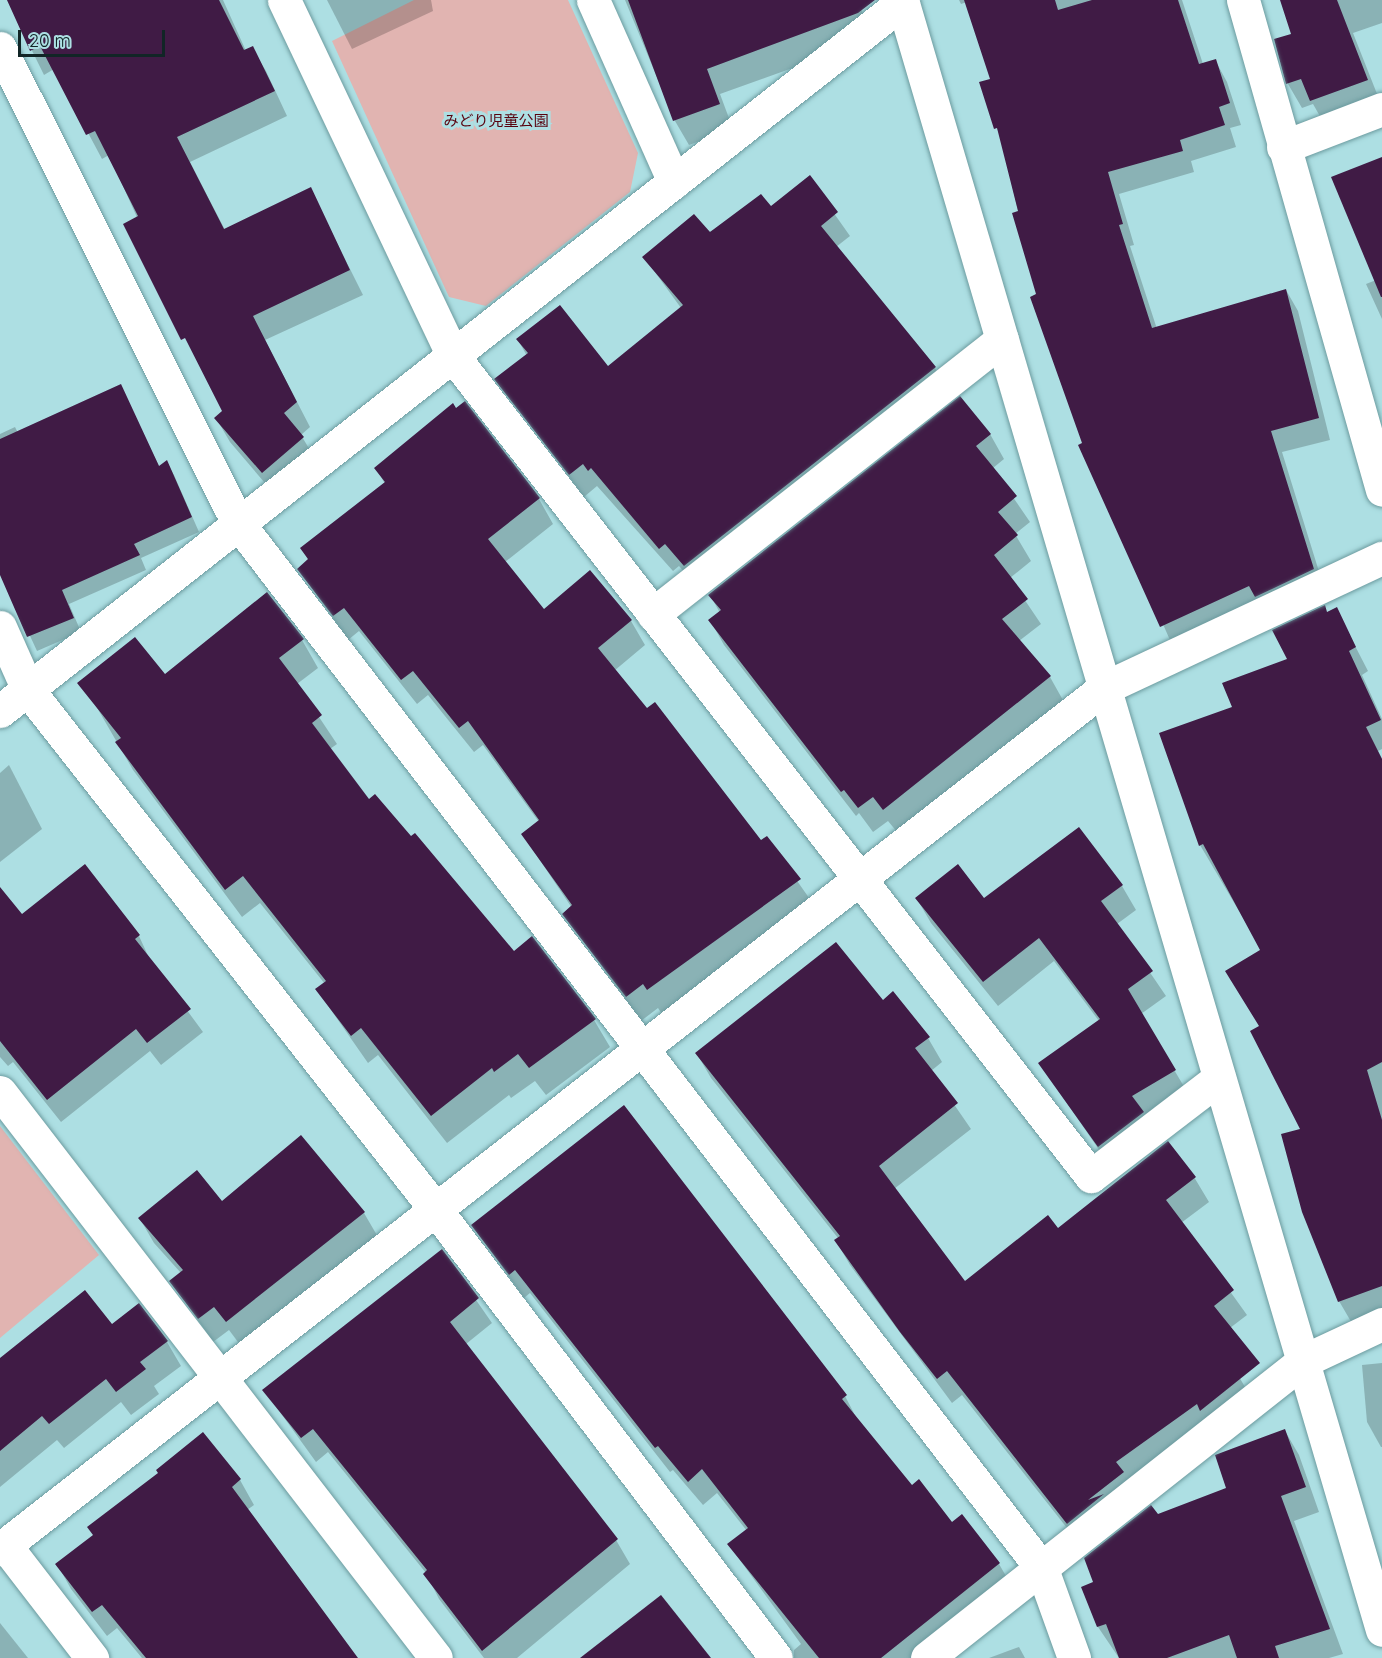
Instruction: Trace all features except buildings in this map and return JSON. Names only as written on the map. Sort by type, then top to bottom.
[{"type":"street","points":[[284,0],[453,356],[858,880],[1091,1176],[1219,1078]]},
{"type":"street","points":[[593,0],[674,182]]},
{"type":"street","points":[[1243,0],[1382,490]]},
{"type":"street","points":[[0,711],[902,1],[1382,1630]]},
{"type":"street","points":[[0,48],[238,523],[640,1050],[1042,1569],[1074,1658]]},
{"type":"street","points":[[1283,147],[1382,109]]},
{"type":"street","points":[[653,614],[1002,339]]},
{"type":"street","points":[[92,1658],[2,1547],[1104,688],[1382,558]]},
{"type":"street","points":[[0,627],[28,690],[436,1209],[776,1658]]},
{"type":"street","points":[[0,1092],[436,1658]]},
{"type":"street","points":[[927,1658],[1303,1361],[1382,1324]]},
{"type":"green space","name":"みどり児童公園","points":[[414,0],[568,0],[638,153],[630,192],[486,306],[449,297],[332,41]]},
{"type":"green space","points":[[0,1126],[99,1255],[0,1338]]}]
